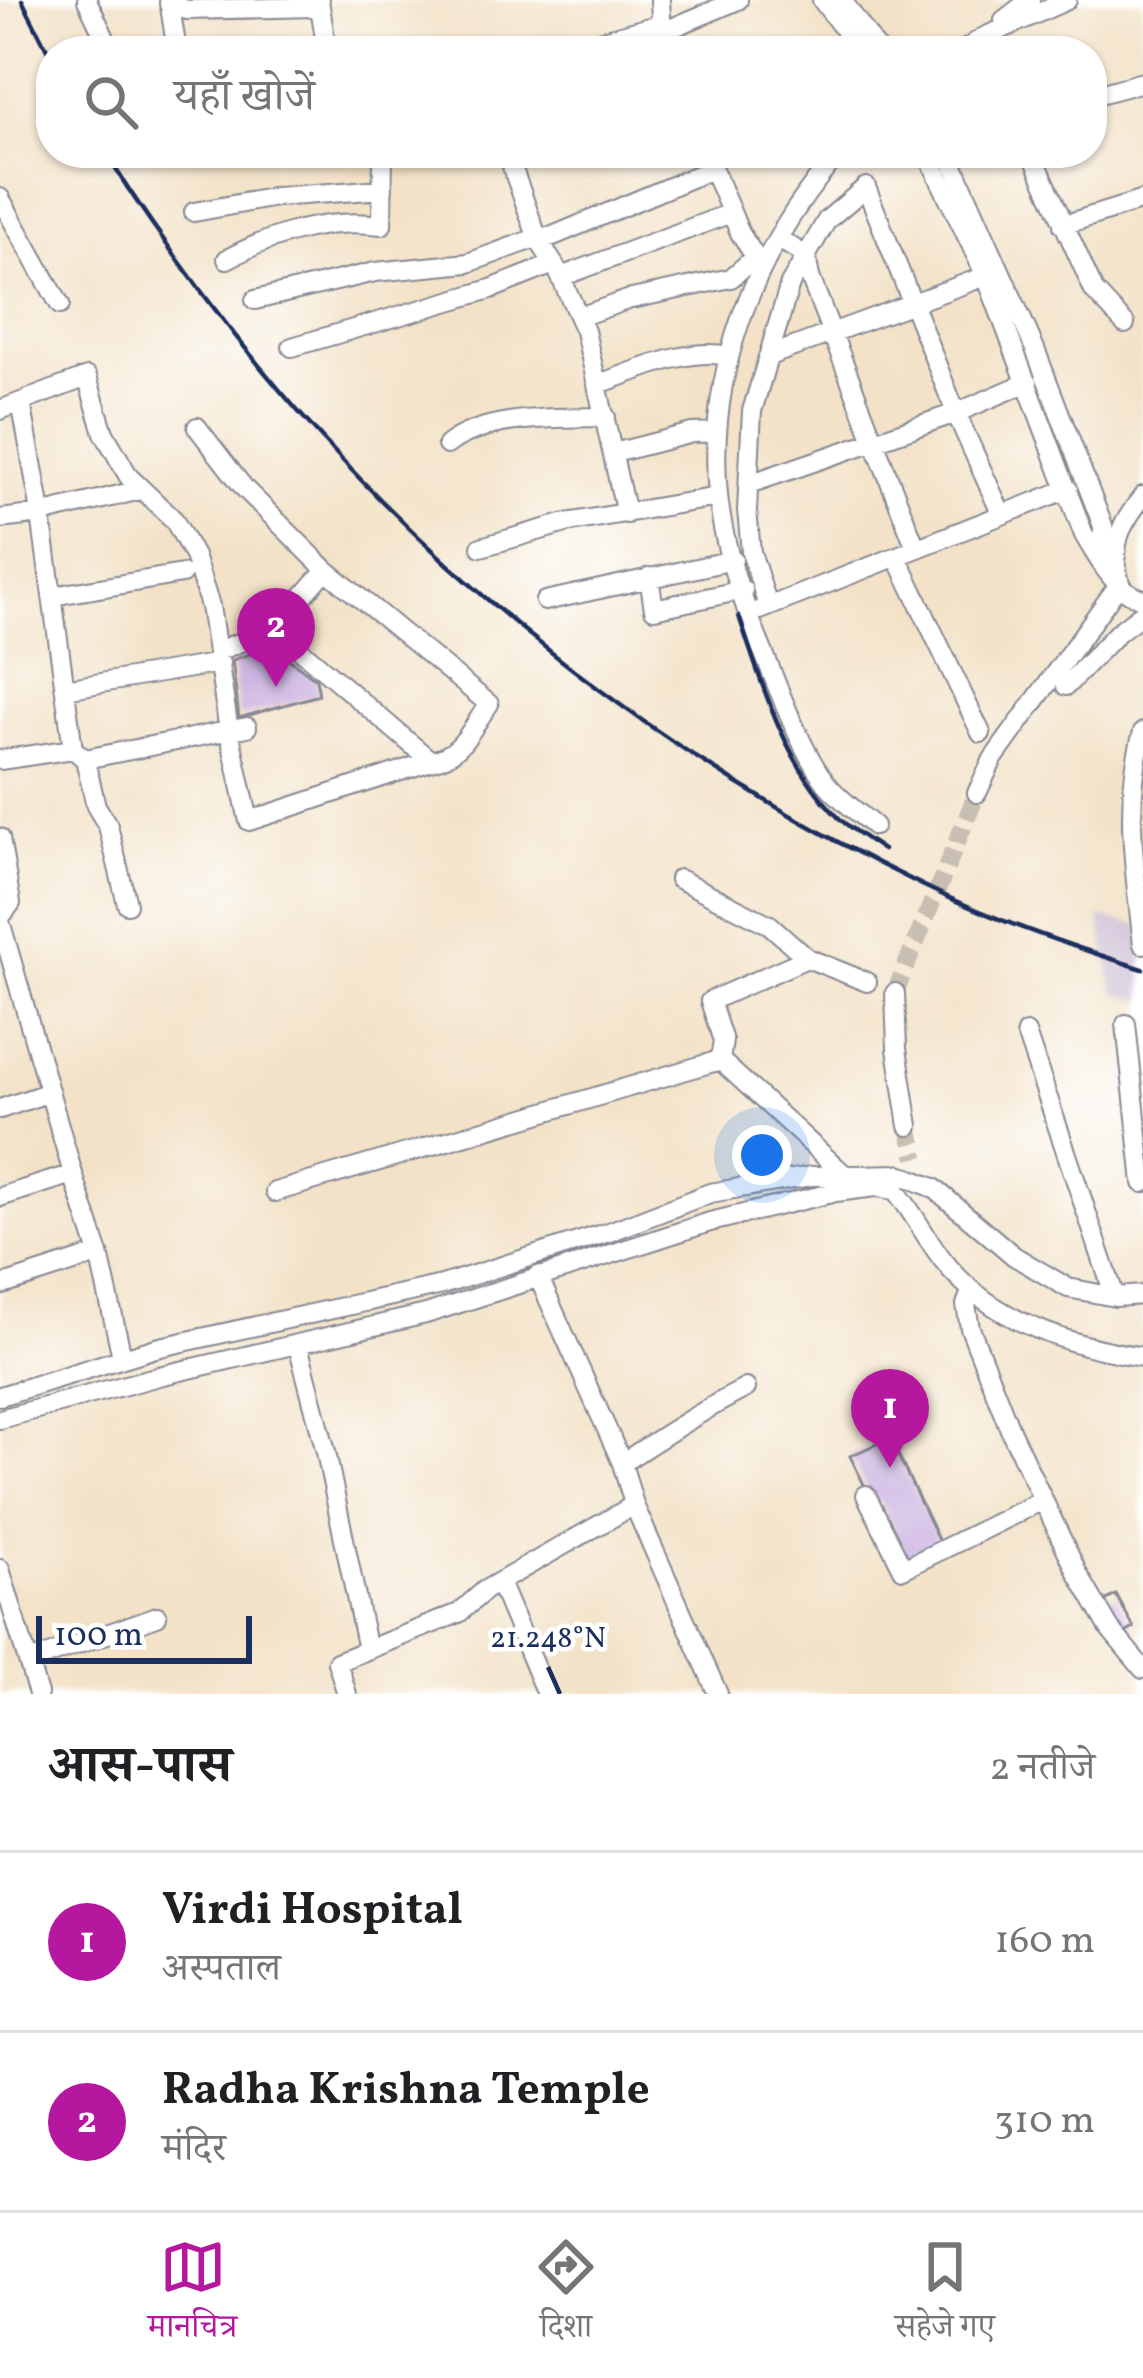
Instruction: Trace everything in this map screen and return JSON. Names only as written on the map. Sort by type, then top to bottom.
[{"type":"street","points":[[88,0],[104,36]]},
{"type":"street","points":[[660,0],[661,36],[737,0]]},
{"type":"street","points":[[822,0],[849,36]]},
{"type":"street","points":[[842,0],[867,36]]},
{"type":"street","points":[[985,36],[1030,0]]},
{"type":"street","points":[[986,36],[1066,0]]},
{"type":"street","points":[[169,2],[187,10],[318,4],[324,36]]},
{"type":"street","points":[[169,2],[175,36]]},
{"type":"street","points":[[1107,92],[1143,82]]},
{"type":"street","points":[[226,259],[271,236],[349,221],[382,225],[383,168]]},
{"type":"street","points":[[512,168],[538,239],[578,317],[626,514]]},
{"type":"street","points":[[255,300],[375,272],[468,263],[553,236],[694,168]]},
{"type":"street","points":[[712,168],[758,261],[733,334],[716,431],[718,496],[733,560],[748,616],[786,706],[826,783],[874,826]]},
{"type":"street","points":[[578,317],[627,300],[731,278],[758,261],[779,239],[826,168]]},
{"type":"street","points":[[934,168],[986,276],[1084,535],[1103,567],[1132,597],[1143,599]]},
{"type":"street","points":[[955,168],[1035,349],[1103,526],[1103,567]]},
{"type":"street","points":[[1038,168],[1094,292],[1125,324]]},
{"type":"street","points":[[768,606],[751,552],[752,411],[790,284],[827,220],[866,187],[1001,513]]},
{"type":"street","points":[[194,212],[296,195],[382,189]]},
{"type":"street","points":[[0,198],[60,305]]},
{"type":"street","points":[[1063,225],[1143,200]]},
{"type":"street","points":[[292,347],[557,271],[731,213]]},
{"type":"street","points":[[779,239],[806,256],[916,548]]},
{"type":"street","points":[[769,356],[986,276]]},
{"type":"street","points":[[731,278],[751,290]]},
{"type":"street","points":[[598,384],[681,357],[715,352],[729,356]]},
{"type":"street","points":[[0,410],[87,377],[104,433],[140,490],[174,520],[194,556],[238,729],[249,821],[449,758],[489,704],[326,571],[244,488],[196,427]]},
{"type":"street","points":[[749,484],[873,439],[882,440],[1028,382]]},
{"type":"street","points":[[21,403],[65,689],[79,754],[96,806],[108,826],[127,904]]},
{"type":"street","points":[[447,445],[473,429],[540,419],[606,417]]},
{"type":"street","points":[[614,453],[716,431]]},
{"type":"street","points":[[748,616],[1068,489]]},
{"type":"street","points":[[0,519],[140,490]]},
{"type":"street","points":[[481,548],[566,523],[718,496]]},
{"type":"street","points":[[1120,583],[1115,535],[1143,496]]},
{"type":"street","points":[[896,557],[981,733]]},
{"type":"street","points":[[545,601],[733,560]]},
{"type":"street","points":[[65,689],[219,657],[275,628],[326,571]]},
{"type":"street","points":[[52,596],[182,574]]},
{"type":"street","points":[[649,577],[654,609],[742,590]]},
{"type":"street","points":[[977,793],[993,758],[1120,583]]},
{"type":"street","points":[[1105,603],[1118,632]]},
{"type":"street","points":[[1066,686],[1143,613]]},
{"type":"street","points":[[275,628],[431,761]]},
{"type":"street","points":[[0,760],[79,754],[238,729]]},
{"type":"street","points":[[1143,732],[1132,770],[1130,819],[1143,944]]},
{"type":"street","points":[[0,838],[10,903],[0,920],[99,1254],[122,1357]]},
{"type":"street","points":[[679,879],[770,925],[807,958],[866,982]]},
{"type":"street","points":[[720,1060],[723,1041],[710,1001],[807,958]]},
{"type":"street","points":[[895,993],[897,1049],[909,1126]]},
{"type":"street","points":[[1126,1024],[1143,1183]]},
{"type":"street","points":[[1025,1033],[1115,1297]]},
{"type":"street","points":[[720,1060],[845,1175]]},
{"type":"street","points":[[275,1192],[720,1060]]},
{"type":"street","points":[[0,1109],[50,1092]]},
{"type":"street","points":[[916,1158],[922,1184]]},
{"type":"street","points":[[0,1197],[73,1174]]},
{"type":"street","points":[[0,1396],[122,1357],[442,1286],[609,1232],[710,1193],[845,1175],[934,1188],[1040,1274],[1068,1288],[1115,1297],[1143,1295]]},
{"type":"street","points":[[0,1419],[426,1314],[710,1222],[897,1182]]},
{"type":"street","points":[[897,1182],[941,1258],[971,1292],[1004,1314],[1048,1333],[1097,1350],[1143,1357]]},
{"type":"street","points":[[0,1286],[99,1254]]},
{"type":"street","points":[[538,1276],[718,1694]]},
{"type":"street","points":[[971,1292],[966,1305],[970,1328],[1043,1500],[1110,1629],[1143,1669]]},
{"type":"street","points":[[298,1345],[326,1452],[367,1650]]},
{"type":"street","points":[[622,1463],[746,1388]]},
{"type":"street","points":[[866,1495],[903,1569],[1043,1500]]},
{"type":"street","points":[[347,1694],[338,1662],[459,1612],[499,1582],[634,1505]]},
{"type":"street","points":[[0,1569],[3,1592],[38,1694]]},
{"type":"street","points":[[499,1582],[547,1694]]},
{"type":"street","points":[[29,1662],[157,1616]]},
{"type":"shaded area","points":[[1099,917],[1143,926],[1143,1001],[1114,993]]},
{"type":"building","points":[[272,647],[316,679],[319,695],[239,718],[232,660]]},
{"type":"building","points":[[890,1438],[940,1544],[907,1559],[879,1500],[873,1503],[850,1456]]},
{"type":"building","points":[[1116,1595],[1134,1628],[1120,1636],[1101,1603]]},
{"type":"tunnel","points":[[895,993],[977,793]]},
{"type":"tunnel","points":[[909,1126],[916,1158]]},
{"type":"railway","points":[[22,0],[40,36]]},
{"type":"railway","points":[[116,168],[178,260],[277,387],[439,556],[527,633],[620,705],[818,831],[976,910],[1143,969]]},
{"type":"railway","points":[[739,616],[777,722],[803,773],[838,817],[883,850]]},
{"type":"place","name":"Radha Krishna Temple","points":[[276,687]]},
{"type":"place","name":"Virdi Hospital","points":[[890,1468]]}]
